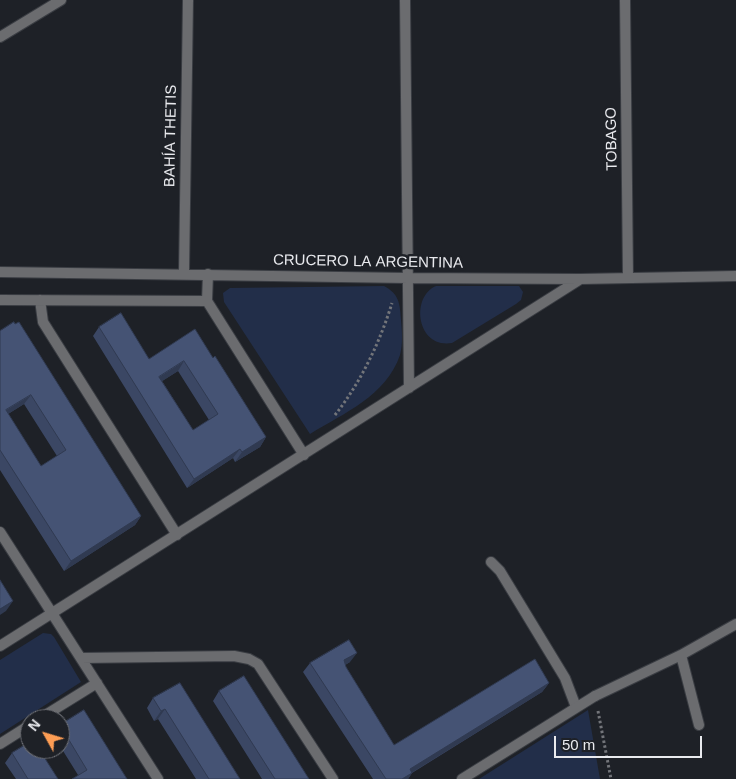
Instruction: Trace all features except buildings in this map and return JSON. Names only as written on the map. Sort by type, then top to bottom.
[{"type":"street","points":[[0,37],[61,0]]},
{"type":"street","name":"BAHÍA THETIS","points":[[184,273],[188,0]]},
{"type":"street","points":[[405,0],[403,278],[409,388]]},
{"type":"street","name":"TOBAGO","points":[[626,0],[628,277]]},
{"type":"street","name":"CRUCERO LA ARGENTINA","points":[[0,272],[580,279],[736,276]]},
{"type":"street","points":[[208,274],[207,300],[304,454]]},
{"type":"street","points":[[0,646],[580,279]]},
{"type":"street","points":[[0,300],[207,300]]},
{"type":"street","points":[[40,300],[43,322],[177,534]]},
{"type":"street","points":[[0,532],[158,779]]},
{"type":"street","points":[[491,562],[500,571],[565,678],[576,708]]},
{"type":"street","points":[[462,779],[595,696],[680,655],[736,624]]},
{"type":"street","points":[[680,655],[699,725]]},
{"type":"street","points":[[81,658],[234,656],[249,659],[258,664],[333,779]]},
{"type":"street","points":[[55,709],[97,683]]},
{"type":"street","points":[[0,744],[20,731]]},
{"type":"path","points":[[334,416],[354,387],[378,342],[403,278]]},
{"type":"path","points":[[595,696],[611,779]]},
{"type":"shaded area","points":[[384,286],[396,296],[400,309],[402,346],[394,369],[385,382],[362,402],[310,434],[224,302],[223,293],[230,288]]},
{"type":"shaded area","points":[[436,286],[519,286],[523,292],[521,300],[516,304],[452,343],[440,343],[431,338],[425,331],[421,321],[420,310],[428,292]]},
{"type":"shaded area","points":[[43,633],[51,634],[81,682],[39,709],[20,709],[20,721],[0,734],[0,660]]},
{"type":"shaded area","points":[[588,710],[600,779],[479,779]]}]
